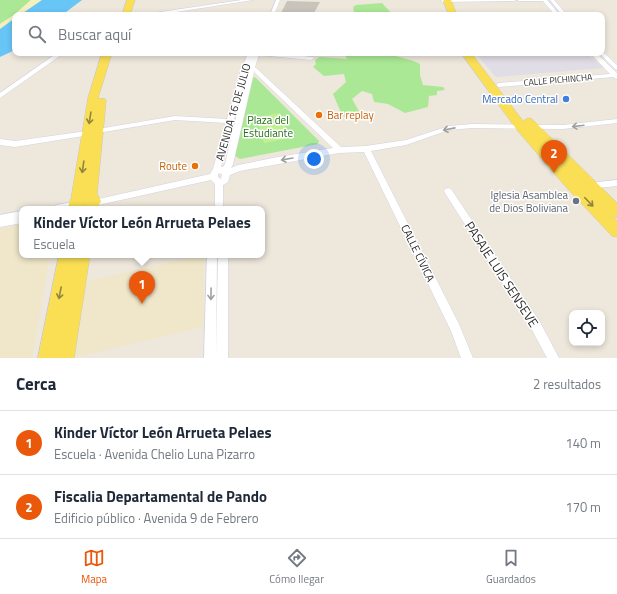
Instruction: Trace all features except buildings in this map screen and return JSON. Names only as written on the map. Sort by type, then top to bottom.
[{"type":"main road","points":[[121,12],[124,0]]},
{"type":"main road","points":[[127,12],[130,0]]},
{"type":"main road","points":[[443,0],[447,12]]},
{"type":"main road","points":[[448,0],[452,12]]},
{"type":"main road","points":[[93,132],[93,98],[106,56]]},
{"type":"main road","points":[[82,206],[93,132],[100,101],[114,56]]},
{"type":"main road","points":[[468,56],[571,183],[617,231]]},
{"type":"main road","points":[[475,56],[499,85],[527,127],[617,212]]},
{"type":"main road","points":[[47,358],[66,258]]},
{"type":"main road","points":[[65,358],[82,258]]},
{"type":"street","points":[[168,12],[251,0]]},
{"type":"street","points":[[273,12],[278,0]]},
{"type":"street","points":[[279,12],[283,0]]},
{"type":"street","points":[[443,0],[514,0]]},
{"type":"street","points":[[520,0],[545,1],[555,12]]},
{"type":"street","points":[[552,0],[562,12]]},
{"type":"street","points":[[0,96],[57,56]]},
{"type":"street","name":"AVENIDA 16 DE JULIO","points":[[226,172],[229,164],[250,56]]},
{"type":"street","name":"AVENIDA 16 DE JULIO","points":[[219,206],[216,177],[231,121],[249,65],[255,56]]},
{"type":"street","points":[[289,56],[311,58]]},
{"type":"street","points":[[596,56],[616,76]]},
{"type":"street","points":[[605,56],[617,68]]},
{"type":"street","points":[[249,65],[339,150]]},
{"type":"street","name":"CALLE PICHINCHA","points":[[499,85],[616,76]]},
{"type":"street","points":[[0,142],[15,144],[176,118],[231,121]]},
{"type":"street","points":[[82,206],[216,177],[238,168],[339,150],[366,149],[406,142],[449,128],[472,126],[563,128],[617,121]]},
{"type":"street","name":"CALLE CÍVICA","points":[[366,149],[455,328],[467,358]]},
{"type":"street","points":[[571,183],[591,186],[617,183]]},
{"type":"street","name":"PASAJE LUIS SENSEVE","points":[[448,191],[536,326],[554,358]]},
{"type":"street","points":[[0,221],[19,218]]},
{"type":"street","points":[[210,358],[212,258]]},
{"type":"street","points":[[222,358],[223,258]]},
{"type":"shaded area","points":[[478,56],[590,56],[604,68],[496,77]]},
{"type":"shaded area","points":[[19,225],[19,258],[49,258],[32,358],[0,358],[0,229]]},
{"type":"shaded area","points":[[191,258],[204,258],[203,327],[72,358],[84,282]]},
{"type":"green space","points":[[0,0],[31,0],[17,12],[12,12],[12,16],[0,24]]},
{"type":"green space","points":[[382,3],[390,12],[354,12],[353,7],[356,5]]},
{"type":"green space","points":[[346,56],[392,56],[411,60],[420,64],[420,75],[423,85],[443,87],[445,90],[437,91],[437,95],[429,96],[428,107],[405,113],[388,104],[374,102],[372,94],[362,91],[352,99],[360,113],[357,117],[348,118],[342,115],[333,94],[346,82],[344,74],[324,76],[313,67],[316,64],[315,60],[320,57],[347,59]]},
{"type":"green space","name":"Plaza del Estudiante","points":[[255,77],[319,141],[318,144],[240,159],[235,156],[253,78]]},
{"type":"green space","points":[[280,113],[289,138],[264,143],[257,117]]},
{"type":"sand","points":[[31,0],[42,0],[24,12],[17,12]]},
{"type":"sand","points":[[12,16],[12,20],[0,29],[0,24]]},
{"type":"water","points":[[42,0],[82,0],[66,12],[24,12]]},
{"type":"water","points":[[12,20],[12,51],[0,57],[0,29]]},
{"type":"place","name":"Mercado Central","points":[[566,99]]},
{"type":"place","name":"Bar replay","points":[[319,115]]},
{"type":"place","name":"Route","points":[[195,166]]},
{"type":"place","name":"Fiscalia Departamental de Pando","points":[[554,173]]},
{"type":"place","name":"Iglesia Asamblea de Dios Boliviana","points":[[576,201]]},
{"type":"place","name":"Kinder Víctor León Arrueta Pelaes","points":[[142,304]]}]
